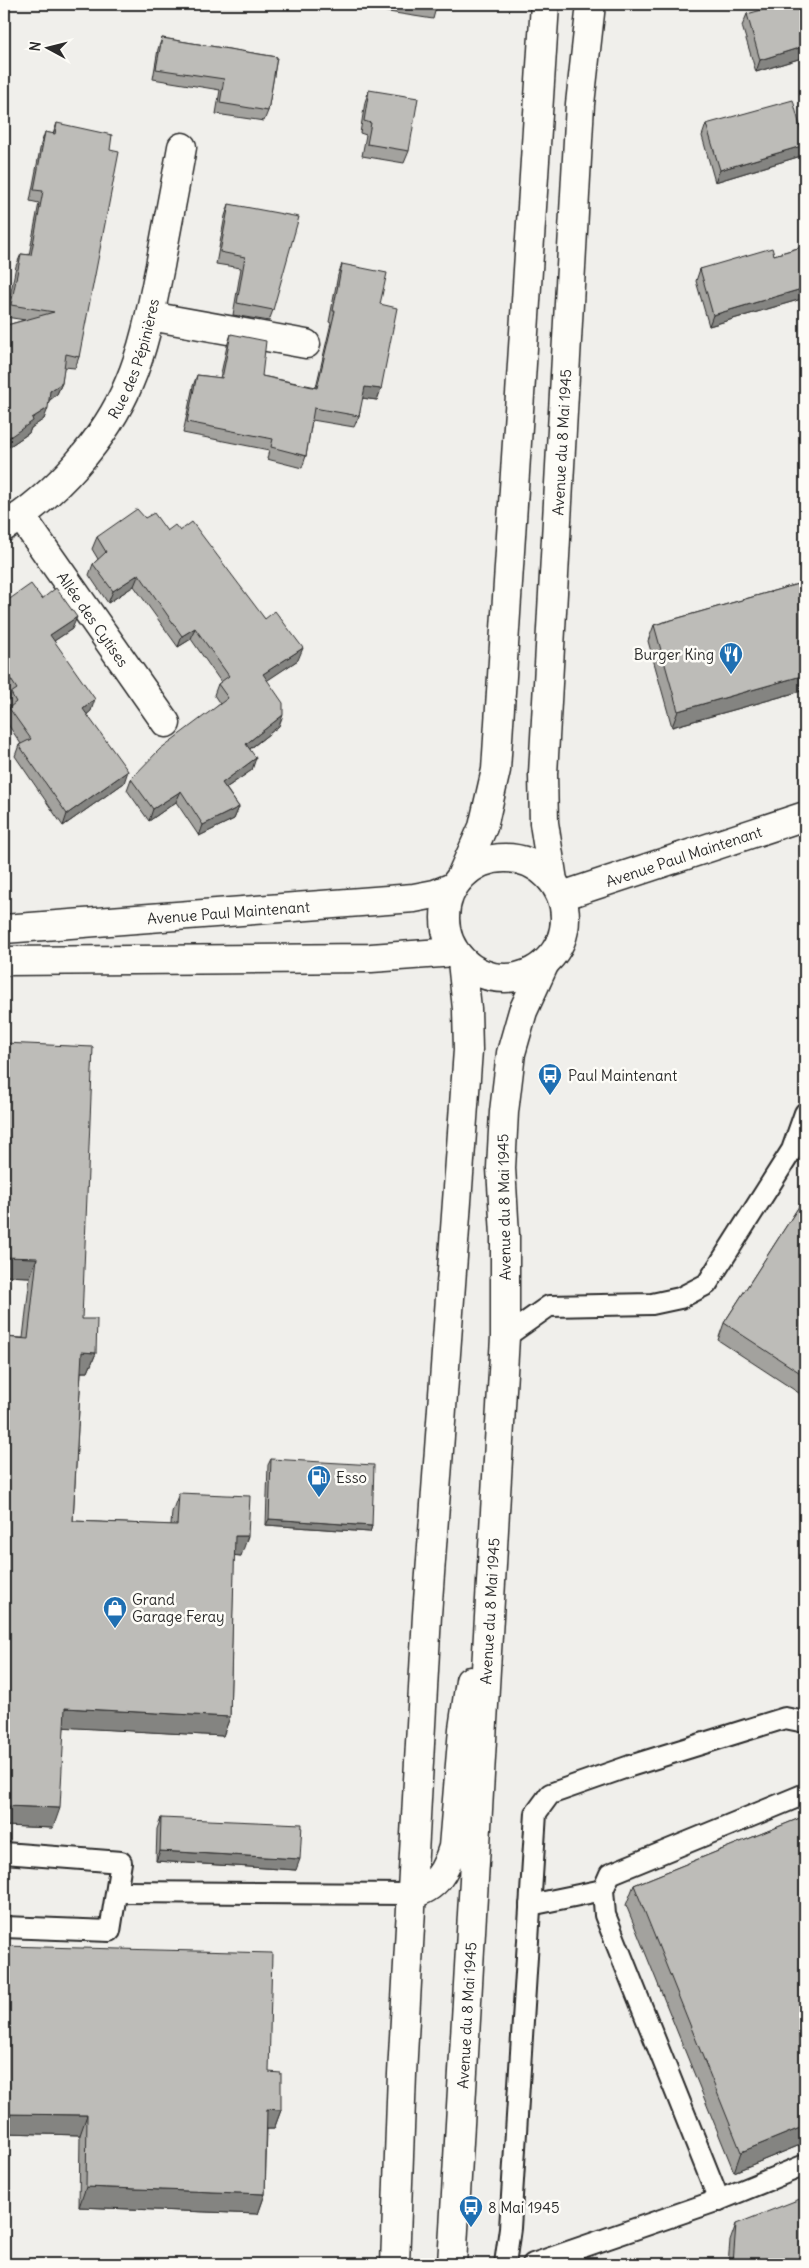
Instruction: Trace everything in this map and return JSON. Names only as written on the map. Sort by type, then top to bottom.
[{"type":"main road","points":[[395,2264],[402,2074],[427,1605],[468,1050],[467,1009],[458,957],[447,937],[444,920],[446,903],[483,827],[496,770],[546,4]]},
{"type":"main road","name":"Avenue du 8 Mai 1945","points":[[452,2264],[505,1338],[505,1235],[501,1168],[504,1112],[511,1053],[524,1011],[544,965],[556,950],[564,933],[566,914],[558,888],[544,823],[543,774],[580,114],[591,4]]},
{"type":"main road","name":"Rue des Pépinières","points":[[12,521],[73,469],[104,427],[129,383],[150,316],[182,147]]},
{"type":"main road","points":[[150,316],[306,344]]},
{"type":"main road","name":"Allée des Cytises","points":[[12,521],[166,723]]},
{"type":"main road","name":"Avenue Paul Maintenant","points":[[558,888],[805,816]]},
{"type":"main road","points":[[458,880],[476,864],[492,858],[510,857],[526,861],[541,869],[558,888]]},
{"type":"main road","name":"Avenue Paul Maintenant","points":[[4,929],[414,898],[435,894],[458,880]]},
{"type":"main road","points":[[4,961],[458,957]]},
{"type":"main road","name":"Avenue du 8 Mai 1945","points":[[458,957],[476,972],[494,978],[512,978],[529,974],[544,965]]},
{"type":"main road","points":[[412,1894],[426,1891],[437,1880],[447,1866],[453,1847],[463,1729],[498,1485]]},
{"type":"lane","points":[[505,1338],[549,1306],[652,1304],[680,1298],[707,1284],[792,1150],[805,1112]]},
{"type":"lane","points":[[505,2264],[510,2228],[536,1813],[550,1794],[630,1766],[785,1718],[805,1722]]},
{"type":"lane","points":[[719,2200],[604,1914],[603,1890],[610,1874],[805,1794]]},
{"type":"lane","points":[[4,1853],[121,1862],[110,1931],[4,1927]]},
{"type":"lane","points":[[530,1904],[603,1890]]},
{"type":"lane","points":[[117,1892],[412,1894]]},
{"type":"lane","points":[[534,2264],[719,2200],[805,2165]]},
{"type":"building","points":[[411,4],[437,4],[437,8]]},
{"type":"building","points":[[783,4],[805,4],[805,46],[760,60],[747,14]]},
{"type":"building","points":[[162,38],[277,57],[268,111],[220,103],[224,79],[156,69]]},
{"type":"building","points":[[369,90],[418,98],[409,151],[367,144],[371,123],[364,121]]},
{"type":"building","points":[[793,100],[805,145],[720,170],[706,124]]},
{"type":"building","points":[[57,123],[112,135],[110,150],[119,152],[79,357],[66,354],[62,383],[50,391],[48,408],[32,418],[33,421],[4,441],[4,345],[7,325],[54,312],[11,305],[21,254],[31,255],[43,191],[34,190],[45,132],[55,134]]},
{"type":"building","points":[[229,204],[299,217],[273,310],[237,303],[245,257],[220,252]]},
{"type":"building","points":[[805,246],[805,288],[713,315],[700,269],[772,248],[774,255]]},
{"type":"building","points":[[342,264],[387,273],[380,304],[397,308],[381,389],[365,387],[359,416],[314,408],[306,456],[271,447],[273,439],[187,422],[197,375],[222,378],[231,334],[266,341],[262,376],[317,388],[335,311],[333,311]]},
{"type":"building","points":[[137,509],[145,518],[154,513],[167,531],[175,525],[180,531],[192,522],[265,619],[275,611],[303,648],[263,674],[283,703],[283,715],[246,744],[256,758],[222,783],[239,807],[203,825],[181,791],[153,809],[131,779],[160,749],[228,698],[218,684],[229,676],[195,628],[182,636],[139,574],[113,591],[93,564],[106,552],[97,537]]},
{"type":"building","name":"Burger King","points":[[805,582],[805,675],[678,711],[654,625]]},
{"type":"building","points":[[31,584],[42,599],[56,588],[77,617],[50,635],[95,699],[83,709],[128,771],[67,814],[19,745],[31,739],[9,708],[16,702],[11,693],[17,689],[4,669],[4,603]]},
{"type":"building","points":[[4,1043],[93,1047],[82,1319],[97,1319],[96,1353],[82,1352],[73,1521],[177,1525],[179,1493],[250,1496],[248,1536],[235,1536],[230,1717],[65,1708],[60,1808],[4,1806],[4,1518],[7,1437],[4,1436],[4,1337],[28,1339],[37,1258],[4,1257]]},
{"type":"building","points":[[805,1197],[805,1376],[724,1323]]},
{"type":"building","name":"Esso","points":[[271,1459],[374,1465],[372,1526],[269,1519]]},
{"type":"building","points":[[805,1816],[805,2126],[741,2152],[634,1885]]},
{"type":"building","points":[[161,1818],[302,1824],[300,1859],[160,1851]]},
{"type":"building","points":[[4,1946],[272,1953],[269,2072],[281,2073],[281,2110],[267,2109],[265,2194],[86,2187],[87,2115],[4,2114]]},
{"type":"building","points":[[805,2197],[805,2264],[733,2264],[736,2224]]},
{"type":"place","name":"Burger King","points":[[731,675]]},
{"type":"place","name":"Paul Maintenant","points":[[550,1096]]},
{"type":"place","name":"Esso","points":[[319,1498]]},
{"type":"place","name":"Grand Garage Feray","points":[[115,1629]]},
{"type":"place","name":"8 Mai 1945","points":[[471,2228]]}]
